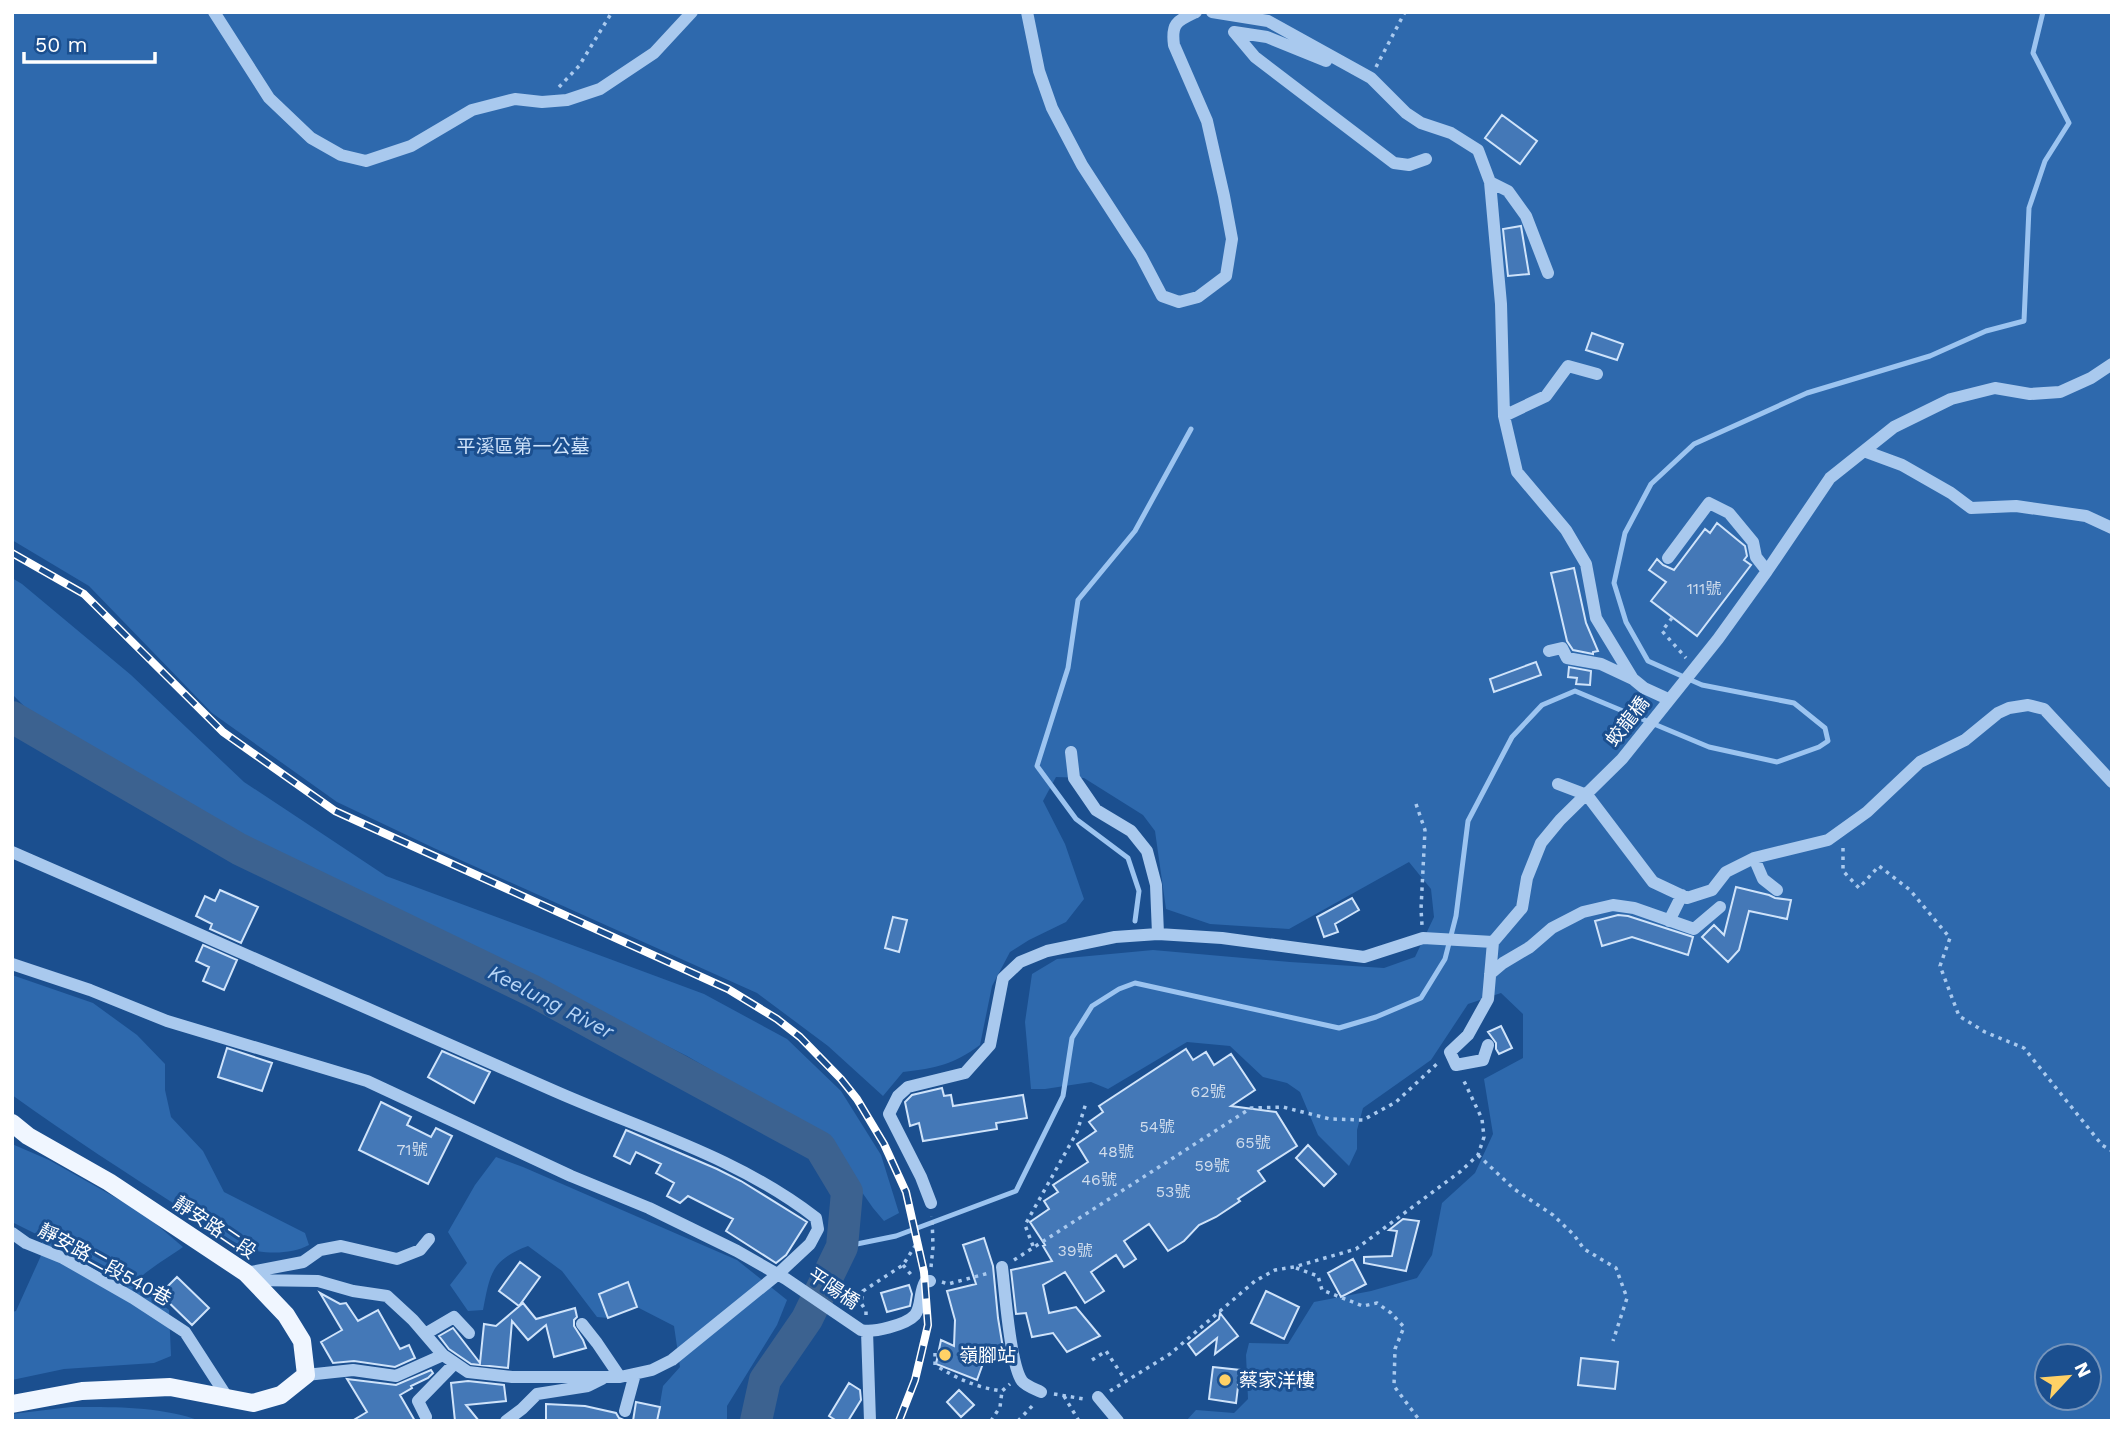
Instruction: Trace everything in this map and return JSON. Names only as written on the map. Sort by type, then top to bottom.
[{"type":"main road","name":"靜安路二段","points":[[12,1123],[28,1136],[108,1182],[250,1276],[286,1315],[302,1340],[306,1375]]},
{"type":"main road","points":[[12,1404],[82,1391],[170,1387],[253,1403],[281,1395],[306,1375]]},
{"type":"street","points":[[214,12],[270,98],[311,138],[341,155],[366,161],[411,146],[472,110],[514,99],[542,103],[567,100],[600,89],[654,53],[692,12]]},
{"type":"street","points":[[1027,12],[1039,71],[1052,108],[1082,166],[1141,256],[1162,296],[1179,302],[1198,297],[1226,276],[1232,239],[1206,121],[1174,45],[1172,32],[1179,20],[1196,12]]},
{"type":"street","points":[[1212,12],[1268,21],[1371,78],[1406,113],[1421,123],[1451,133],[1478,150],[1490,182],[1501,304],[1504,416],[1517,472],[1566,530],[1586,564],[1596,618],[1633,679]]},
{"type":"street","points":[[1343,62],[1334,64],[1267,37],[1234,32],[1255,57],[1394,163],[1409,165],[1426,159]]},
{"type":"street","points":[[1490,182],[1508,191],[1526,216],[1548,273]]},
{"type":"street","name":"蛟龍橋","points":[[1493,942],[1522,908],[1527,878],[1541,843],[1560,820],[1622,759],[1695,667],[1767,571],[1830,478],[1894,427],[1951,399],[1995,388],[2030,394],[2060,392],[2091,378],[2112,364]]},
{"type":"street","points":[[1504,416],[1546,396],[1568,366],[1597,374]]},
{"type":"street","points":[[1864,451],[1902,465],[1951,493],[1971,508],[2016,506],[2086,516],[2112,528]]},
{"type":"street","points":[[1668,558],[1709,503],[1729,513],[1753,541],[1756,557],[1767,571]]},
{"type":"street","points":[[1549,651],[1562,648],[1567,658],[1601,664],[1668,699]]},
{"type":"street","points":[[1558,784],[1587,795],[1653,882],[1687,898],[1712,890],[1726,872],[1754,858],[1828,840],[1867,812],[1920,762],[1965,740],[1997,713],[2009,708],[2028,705],[2044,709],[2112,782]]},
{"type":"street","points":[[1071,752],[1074,778],[1096,810],[1131,831],[1147,851],[1156,885],[1158,934]]},
{"type":"street","points":[[12,852],[554,1091],[662,1133],[732,1166],[790,1198],[816,1219],[818,1229],[810,1244],[782,1277],[672,1360],[652,1370],[620,1377],[512,1377],[468,1372],[443,1355],[387,1296],[353,1291],[318,1281],[250,1276]]},
{"type":"street","points":[[1754,858],[1763,879],[1777,890]]},
{"type":"street","points":[[1669,921],[1682,895]]},
{"type":"street","points":[[1490,974],[1530,947],[1552,928],[1583,912],[1613,905],[1634,908],[1693,929],[1720,907]]},
{"type":"street","points":[[931,1203],[921,1177],[888,1114],[898,1096],[908,1087],[965,1073],[990,1045],[1003,978],[1020,962],[1047,951],[1115,937],[1158,934],[1222,938],[1364,957],[1423,938],[1493,942],[1488,999],[1468,1035],[1450,1052],[1456,1065],[1483,1060],[1488,1045]]},
{"type":"street","name":"平陽橋","points":[[12,964],[90,990],[167,1021],[367,1081],[571,1176],[649,1208],[737,1251],[864,1331]]},
{"type":"street","points":[[12,1134],[42,1144]]},
{"type":"street","name":"靜安路二段540巷","points":[[12,1233],[26,1243],[63,1258],[134,1298],[185,1332],[227,1397]]},
{"type":"street","points":[[250,1276],[303,1262],[320,1250],[341,1246],[397,1259],[420,1250],[429,1238]]},
{"type":"street","points":[[1002,1267],[1018,1373],[1023,1383],[1041,1392]]},
{"type":"street","points":[[870,1421],[864,1331],[900,1324],[915,1315],[921,1289],[930,1278]]},
{"type":"street","points":[[425,1334],[454,1317],[469,1333]]},
{"type":"street","points":[[582,1324],[620,1377]]},
{"type":"street","points":[[306,1375],[353,1370],[396,1376],[443,1355]]},
{"type":"street","points":[[426,1417],[418,1401],[455,1363]]},
{"type":"street","points":[[625,1411],[635,1374]]},
{"type":"street","points":[[506,1421],[537,1394],[588,1387],[604,1378]]},
{"type":"street","points":[[1098,1397],[1118,1421]]},
{"type":"path","points":[[542,103],[579,66],[612,12]]},
{"type":"path","points":[[1371,78],[1405,12]]},
{"type":"path","points":[[1672,618],[1662,631],[1676,649]]},
{"type":"path","points":[[1416,804],[1425,830],[1421,909],[1423,938]]},
{"type":"path","points":[[1828,840],[1843,848],[1843,871],[1859,888],[1879,866],[1910,890],[1950,938],[1940,966],[1959,1016],[1985,1032],[2024,1048],[2102,1145],[2112,1151]]},
{"type":"path","points":[[931,1203],[933,1247],[930,1278],[948,1284],[985,1275],[1002,1267],[1251,1108],[1283,1107],[1330,1119],[1363,1120],[1396,1102],[1450,1052]]},
{"type":"path","points":[[1018,1421],[1035,1404],[1041,1392],[1091,1400],[1098,1397],[1170,1353],[1255,1282],[1275,1270],[1356,1250],[1461,1171],[1478,1155],[1484,1137],[1482,1119],[1456,1065]]},
{"type":"path","points":[[1033,1246],[1025,1224],[1077,1132],[1086,1103]]},
{"type":"path","points":[[1478,1155],[1514,1189],[1553,1215],[1584,1249],[1616,1268],[1627,1298],[1613,1341]]},
{"type":"path","points":[[866,1311],[861,1303],[863,1291],[903,1265],[915,1246]]},
{"type":"path","points":[[1294,1267],[1318,1276],[1322,1290],[1363,1306],[1377,1303],[1404,1327],[1395,1349],[1394,1386],[1420,1421]]},
{"type":"path","points":[[1092,1360],[1106,1351],[1126,1381]]},
{"type":"path","points":[[935,1353],[934,1365],[980,1388],[1002,1391],[1018,1373]]},
{"type":"path","points":[[991,1421],[1000,1407],[1002,1391]]},
{"type":"path","points":[[1064,1395],[1079,1421]]},
{"type":"green space","name":"平溪區第一公墓","points":[[12,12],[2112,12],[2112,1421],[1186,1421],[1196,1410],[1234,1413],[1248,1399],[1246,1355],[1249,1343],[1288,1344],[1314,1302],[1371,1291],[1417,1278],[1432,1255],[1442,1203],[1475,1173],[1493,1134],[1484,1079],[1523,1058],[1523,1014],[1501,993],[1468,1004],[1431,1060],[1363,1108],[1357,1130],[1357,1149],[1349,1166],[1318,1135],[1300,1092],[1287,1083],[1263,1077],[1230,1046],[1187,1042],[1108,1089],[1091,1082],[1031,1089],[1025,1022],[1032,974],[1057,959],[1153,950],[1384,968],[1415,957],[1434,917],[1431,889],[1409,862],[1289,929],[1210,924],[1166,909],[1155,831],[1143,815],[1084,778],[1056,777],[1043,801],[1065,844],[1084,899],[1066,922],[1010,952],[992,986],[980,1045],[944,1064],[903,1072],[883,1096],[828,1046],[757,993],[337,802],[212,713],[89,586],[12,540]]},
{"type":"green space","points":[[12,578],[131,675],[244,782],[386,876],[704,994],[787,1039],[841,1091],[881,1155],[899,1213],[884,1221],[822,1135],[687,1056],[217,826],[53,729],[12,694]]},
{"type":"green space","points":[[12,975],[93,1003],[137,1035],[165,1064],[165,1090],[171,1117],[203,1151],[224,1192],[305,1233],[309,1245],[277,1253],[257,1251],[241,1245],[121,1169],[12,1095]]},
{"type":"green space","points":[[12,1144],[49,1160],[143,1213],[183,1247],[136,1283],[169,1310],[171,1356],[154,1363],[64,1369],[12,1380],[12,1312],[16,1311],[44,1249],[40,1236],[12,1222]]},
{"type":"green space","points":[[496,1157],[737,1260],[787,1300],[777,1325],[727,1406],[727,1421],[657,1421],[663,1386],[680,1367],[674,1326],[637,1307],[628,1282],[599,1294],[608,1318],[597,1317],[562,1271],[528,1246],[506,1257],[494,1270],[483,1310],[468,1311],[450,1285],[467,1263],[448,1232],[475,1185]]},
{"type":"green space","points":[[71,1407],[153,1410],[201,1421],[12,1421],[12,1414]]},
{"type":"building","points":[[1502,115],[1537,141],[1520,164],[1485,138]]},
{"type":"building","points":[[1521,226],[1529,274],[1508,276],[1503,229]]},
{"type":"building","points":[[1592,333],[1623,344],[1617,360],[1586,350]]},
{"type":"building","points":[[1717,523],[1745,546],[1747,556],[1744,560],[1751,565],[1697,636],[1651,601],[1666,582],[1649,570],[1657,559],[1674,570],[1705,529],[1710,533]]},
{"type":"building","points":[[1574,568],[1586,623],[1598,651],[1593,654],[1573,650],[1567,641],[1551,573]]},
{"type":"building","points":[[1536,662],[1541,675],[1494,692],[1490,679]]},
{"type":"building","points":[[1569,667],[1591,671],[1590,685],[1576,684],[1577,678],[1568,677]]},
{"type":"building","points":[[1736,887],[1791,900],[1787,919],[1749,911],[1739,950],[1728,962],[1702,937],[1714,925],[1724,935]]},
{"type":"building","points":[[220,890],[258,907],[241,943],[210,929],[212,924],[196,916],[205,896],[215,901]]},
{"type":"building","points":[[1352,898],[1359,910],[1335,924],[1338,932],[1324,937],[1317,917]]},
{"type":"building","points":[[1618,915],[1693,937],[1688,955],[1632,937],[1602,946],[1595,921]]},
{"type":"building","points":[[893,917],[907,920],[899,952],[885,948]]},
{"type":"building","points":[[203,945],[237,960],[224,990],[203,981],[209,967],[196,961]]},
{"type":"building","points":[[1501,1026],[1512,1048],[1499,1054],[1496,1043],[1488,1032]]},
{"type":"building","points":[[227,1048],[272,1063],[262,1091],[218,1077]]},
{"type":"building","points":[[1186,1049],[1193,1060],[1206,1052],[1214,1065],[1231,1054],[1255,1090],[1231,1106],[1276,1112],[1297,1146],[1258,1171],[1265,1181],[1216,1217],[1199,1225],[1184,1241],[1168,1251],[1149,1224],[1124,1241],[1136,1259],[1124,1267],[1116,1255],[1091,1272],[1104,1291],[1085,1303],[1065,1272],[1043,1285],[1049,1313],[1076,1307],[1100,1336],[1067,1352],[1053,1333],[1032,1337],[1026,1313],[1016,1314],[1011,1270],[1052,1261],[1030,1222],[1049,1209],[1044,1201],[1058,1192],[1053,1185],[1088,1162],[1077,1144],[1096,1131],[1089,1122],[1103,1112],[1099,1106]]},
{"type":"building","points":[[442,1051],[490,1072],[474,1103],[428,1077]]},
{"type":"building","points":[[942,1088],[944,1096],[951,1095],[953,1106],[1023,1095],[1027,1118],[996,1123],[997,1129],[923,1141],[919,1123],[910,1126],[905,1102],[912,1095]]},
{"type":"building","points":[[381,1102],[411,1117],[407,1125],[431,1137],[436,1128],[452,1136],[428,1184],[359,1150]]},
{"type":"building","points":[[626,1130],[741,1181],[807,1222],[786,1255],[776,1263],[726,1231],[733,1219],[688,1196],[680,1203],[667,1196],[674,1183],[656,1173],[661,1164],[636,1152],[630,1164],[614,1156]]},
{"type":"building","points":[[1308,1145],[1336,1174],[1324,1186],[1296,1158]]},
{"type":"building","points":[[1403,1219],[1419,1221],[1406,1271],[1364,1263],[1364,1257],[1392,1256],[1397,1231],[1389,1230]]},
{"type":"building","points":[[984,1238],[993,1266],[1003,1348],[998,1362],[985,1358],[977,1380],[936,1364],[941,1340],[954,1346],[955,1320],[947,1291],[976,1284],[963,1245]]},
{"type":"building","points":[[1353,1259],[1366,1284],[1341,1297],[1328,1273]]},
{"type":"building","points":[[520,1262],[540,1277],[519,1306],[499,1291]]},
{"type":"building","points":[[177,1277],[209,1308],[192,1325],[160,1294]]},
{"type":"building","points":[[628,1282],[637,1307],[608,1318],[599,1294]]},
{"type":"building","points":[[909,1285],[912,1294],[910,1306],[887,1312],[881,1293]]},
{"type":"building","points":[[1266,1291],[1299,1307],[1284,1339],[1251,1323]]},
{"type":"building","points":[[320,1293],[340,1304],[346,1303],[358,1321],[378,1310],[400,1349],[409,1345],[415,1358],[395,1367],[354,1361],[333,1363],[321,1342],[342,1330]]},
{"type":"building","points":[[523,1303],[536,1319],[575,1308],[577,1317],[574,1326],[586,1348],[554,1357],[546,1325],[528,1340],[512,1321],[508,1368],[471,1364],[449,1349],[439,1336],[453,1328],[480,1363],[484,1324],[496,1326]]},
{"type":"building","points":[[1220,1313],[1238,1336],[1215,1354],[1217,1338],[1196,1355],[1188,1344],[1219,1319]]},
{"type":"building","points":[[1581,1358],[1618,1362],[1615,1389],[1578,1385]]},
{"type":"building","points":[[1213,1367],[1240,1370],[1236,1403],[1209,1399]]},
{"type":"building","points":[[431,1370],[433,1373],[428,1378],[400,1395],[415,1421],[352,1421],[367,1412],[347,1379],[396,1385]]},
{"type":"building","points":[[468,1381],[504,1385],[506,1401],[466,1405],[479,1421],[455,1421],[451,1383]]},
{"type":"building","points":[[849,1383],[860,1390],[861,1400],[848,1421],[837,1421],[829,1416]]},
{"type":"building","points":[[959,1390],[974,1405],[961,1417],[947,1402]]},
{"type":"building","points":[[636,1402],[660,1407],[657,1421],[633,1421]]},
{"type":"building","points":[[546,1404],[585,1406],[616,1413],[626,1421],[546,1421]]},
{"type":"waterway","points":[[842,1247],[896,1236],[1016,1191],[1063,1096],[1072,1038],[1092,1006],[1119,989],[1135,983],[1339,1028],[1376,1017],[1421,998],[1445,959],[1456,916],[1468,821],[1512,737],[1542,705],[1575,691],[1709,747],[1777,762],[1819,747],[1828,741],[1825,728],[1794,703],[1702,685],[1648,661],[1626,622],[1614,583],[1625,533],[1651,484],[1694,444],[1807,393],[1930,356],[1986,331],[2024,321],[2029,208],[2045,161],[2069,123],[2033,53],[2043,12]]},
{"type":"waterway","points":[[1135,921],[1139,891],[1128,858],[1076,819],[1037,766],[1068,668],[1078,600],[1135,531],[1191,429]]},
{"type":"waterway","name":"Keelung River","points":[[12,717],[239,849],[533,991],[820,1147],[847,1192],[842,1247],[807,1319],[765,1380],[756,1421]]},
{"type":"railway","points":[[12,553],[84,594],[223,732],[335,811],[728,989],[777,1019],[800,1037],[857,1099],[884,1144],[906,1192],[924,1272],[928,1325],[915,1380],[899,1421]]},
{"type":"place","name":"嶺腳站","points":[[945,1355]]},
{"type":"place","name":"蔡家洋樓","points":[[1225,1380]]}]
